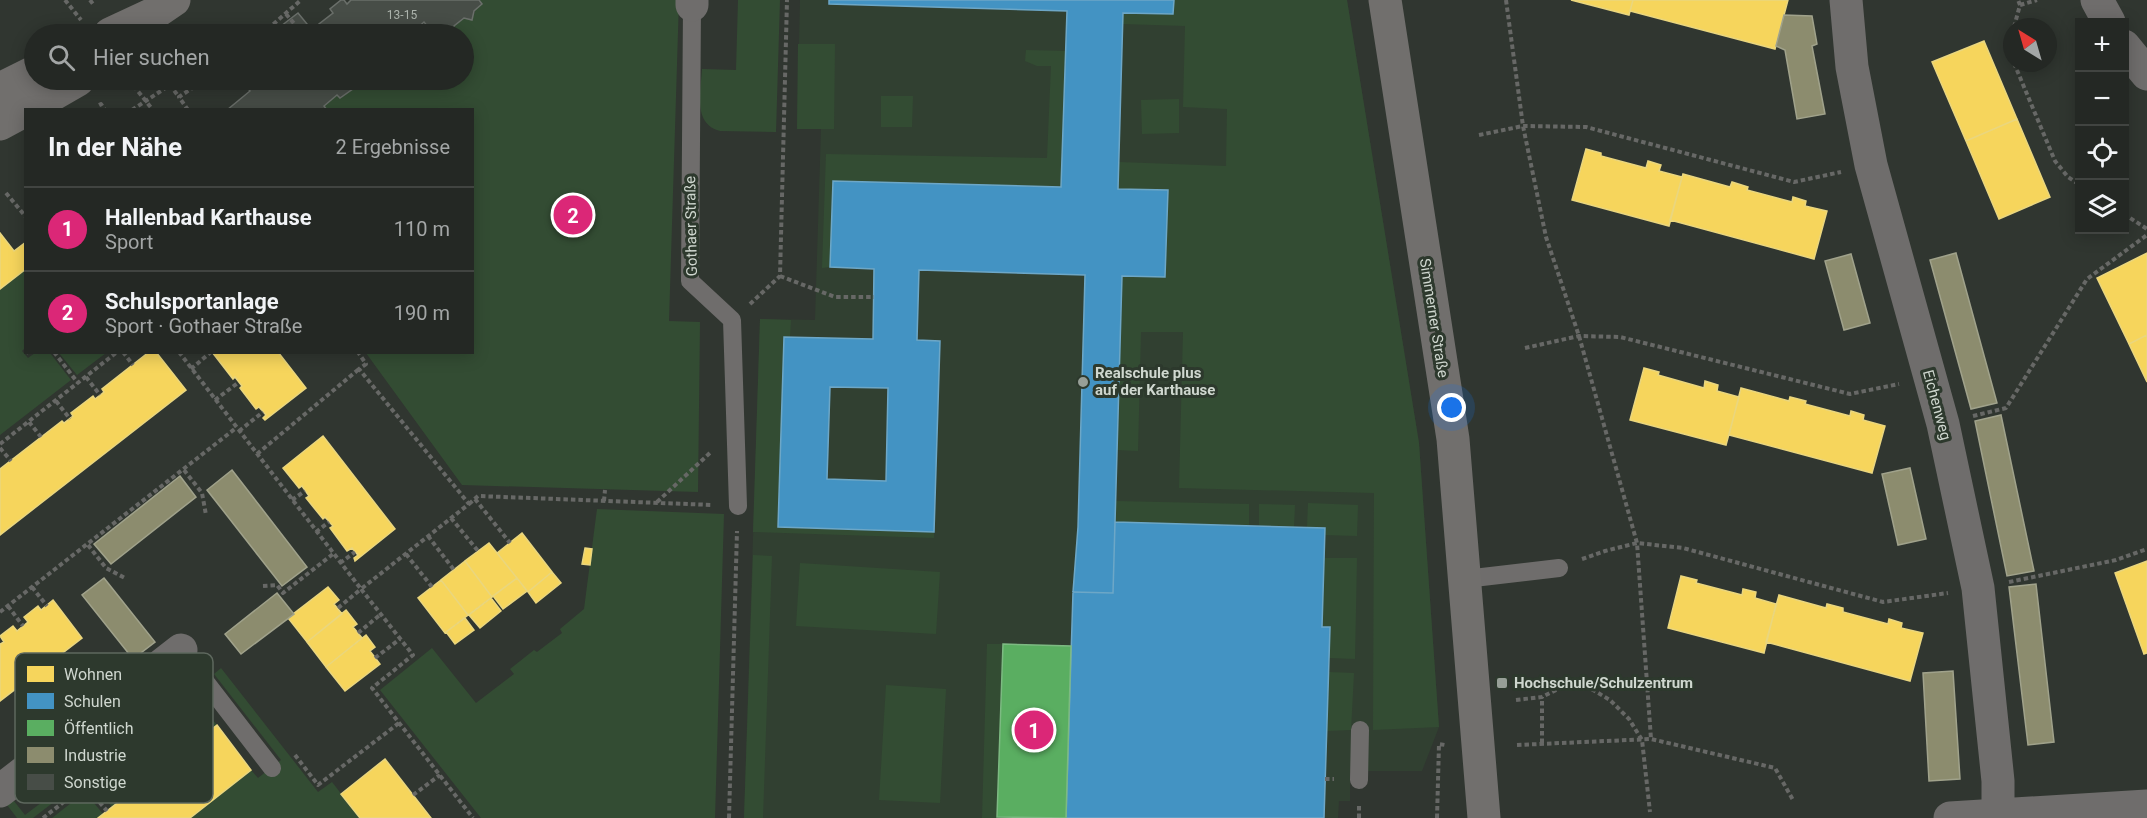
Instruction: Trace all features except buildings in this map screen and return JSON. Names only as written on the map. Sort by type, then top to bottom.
[{"type":"street","name":"Simmerner Straße","points":[[1385,0],[1454,439],[1484,818]]},
{"type":"street","name":"Eichenweg","points":[[1846,0],[1852,67],[1871,165],[1943,424],[1978,588],[1998,780],[1998,814]]},
{"type":"street","points":[[2097,0],[2107,18]]},
{"type":"street","points":[[117,24],[154,12]]},
{"type":"street","points":[[2129,52],[2147,74]]},
{"type":"street","points":[[0,89],[24,77]]},
{"type":"street","points":[[29,108],[61,90]]},
{"type":"street","points":[[0,124],[24,111]]},
{"type":"street","points":[[177,653],[181,650]]},
{"type":"street","points":[[0,791],[15,779]]},
{"type":"street","points":[[1950,818],[2147,806]]},
{"type":"lane","name":"Gothaer Straße","points":[[692,3],[690,281],[732,320]]},
{"type":"lane","points":[[732,320],[738,506]]},
{"type":"lane","points":[[1465,579],[1559,568]]},
{"type":"lane","points":[[213,691],[272,768]]},
{"type":"lane","points":[[1359,780],[1360,730]]},
{"type":"path","points":[[65,0],[91,24]]},
{"type":"path","points":[[274,24],[301,0]]},
{"type":"path","points":[[732,320],[780,276],[787,0]]},
{"type":"path","points":[[1506,0],[1523,126],[1546,237],[1579,336],[1637,543],[1651,739]]},
{"type":"path","points":[[2016,18],[2019,3],[2037,0]]},
{"type":"path","points":[[286,14],[294,24]]},
{"type":"path","points":[[2018,72],[2055,161],[2075,182]]},
{"type":"path","points":[[137,90],[151,108]]},
{"type":"path","points":[[135,108],[162,90]]},
{"type":"path","points":[[174,90],[187,108]]},
{"type":"path","points":[[179,97],[189,90]]},
{"type":"path","points":[[100,104],[103,108]]},
{"type":"path","points":[[1479,135],[1523,126],[1586,127],[1794,182],[1871,165]]},
{"type":"path","points":[[6,193],[24,215]]},
{"type":"path","points":[[2129,217],[2147,229]]},
{"type":"path","points":[[1972,416],[2006,408],[2087,279],[2147,235]]},
{"type":"path","points":[[780,276],[835,297],[874,297]]},
{"type":"path","points":[[1525,348],[1579,336],[1620,337],[1850,394],[1929,377]]},
{"type":"path","points":[[56,354],[78,383]]},
{"type":"path","points":[[10,460],[0,446],[115,354]]},
{"type":"path","points":[[125,354],[133,365]]},
{"type":"path","points":[[180,354],[413,655],[372,688],[473,818]]},
{"type":"path","points":[[191,369],[209,354]]},
{"type":"path","points":[[257,454],[366,364],[359,354]]},
{"type":"path","points":[[359,369],[469,504]]},
{"type":"path","points":[[86,377],[100,395]]},
{"type":"path","points":[[215,400],[239,382]]},
{"type":"path","points":[[56,400],[70,419]]},
{"type":"path","points":[[0,612],[263,412]]},
{"type":"path","points":[[29,422],[41,437]]},
{"type":"path","points":[[657,503],[735,430]]},
{"type":"path","points":[[184,470],[202,493],[206,515]]},
{"type":"path","points":[[603,501],[605,490]]},
{"type":"path","points":[[292,500],[305,491]]},
{"type":"path","points":[[338,608],[478,496],[738,506],[729,818]]},
{"type":"path","points":[[475,499],[510,543]]},
{"type":"path","points":[[451,518],[478,551]]},
{"type":"path","points":[[316,532],[329,522]]},
{"type":"path","points":[[428,536],[454,570]]},
{"type":"path","points":[[1559,568],[1605,551],[1637,543],[1683,548],[1883,602],[1978,588],[2116,560],[2147,549]]},
{"type":"path","points":[[88,545],[106,568],[125,578]]},
{"type":"path","points":[[340,563],[355,552]]},
{"type":"path","points":[[264,586],[277,585],[283,593],[333,554]]},
{"type":"path","points":[[406,554],[432,587]]},
{"type":"path","points":[[32,587],[47,606]]},
{"type":"path","points":[[8,606],[23,626]]},
{"type":"path","points":[[358,633],[381,614]]},
{"type":"path","points":[[375,658],[400,639]]},
{"type":"path","points":[[1516,700],[1542,697],[1576,680],[1610,700],[1629,719],[1642,740],[1650,812]]},
{"type":"path","points":[[1542,697],[1542,743]]},
{"type":"path","points":[[291,750],[318,785],[399,723]]},
{"type":"path","points":[[1517,745],[1651,739],[1775,768],[1793,800]]},
{"type":"path","points":[[1437,818],[1439,744],[1445,745]]},
{"type":"path","points":[[413,795],[440,775]]},
{"type":"path","points":[[43,818],[62,803]]},
{"type":"path","points":[[100,803],[107,811]]},
{"type":"shaded area","points":[[479,0],[679,0],[669,321],[700,322],[698,492],[462,485],[367,354],[474,354],[474,108],[326,108],[324,106],[337,95],[341,98],[351,90],[474,90],[474,24],[456,24],[464,18],[472,20]]},
{"type":"shaded area","points":[[738,0],[780,0],[776,132],[720,131],[711,127],[702,114],[700,96],[702,69],[736,70]]},
{"type":"shaded area","name":"Realschule plus auf der Karthause","points":[[800,0],[1347,0],[1419,443],[1439,727],[1422,771],[1350,771],[1350,801],[1339,801],[1338,818],[744,818],[760,319],[815,320],[821,129],[797,129]]},
{"type":"shaded area","points":[[1174,0],[1347,0],[1419,443],[1439,727],[1373,730],[1374,493],[1179,488],[1183,332],[1141,332],[1138,451],[1117,450],[1122,276],[1165,277],[1168,191],[1118,189],[1119,162],[1226,166],[1227,109],[1183,107],[1185,26],[1123,24],[1123,13],[1173,14]]},
{"type":"shaded area","points":[[798,44],[835,44],[834,129],[797,129]]},
{"type":"shaded area","points":[[1026,50],[1066,51],[1061,187],[833,181],[830,267],[822,268],[826,154],[1047,158],[1051,66],[1037,66],[1025,61]]},
{"type":"shaded area","points":[[881,96],[913,96],[912,127],[881,127]]},
{"type":"shaded area","points":[[1179,99],[1179,133],[1142,134],[1141,100]]},
{"type":"shaded area","points":[[24,270],[24,349],[22,351],[28,358],[34,354],[51,354],[71,380],[0,435],[0,289]]},
{"type":"shaded area","points":[[760,319],[791,320],[790,337],[784,337],[778,527],[934,532],[934,538],[753,532]]},
{"type":"shaded area","points":[[60,354],[105,354],[77,375]]},
{"type":"shaded area","points":[[1116,501],[1249,504],[1249,525],[1115,522]]},
{"type":"shaded area","points":[[1308,503],[1358,505],[1357,536],[1324,535],[1324,528],[1307,527]]},
{"type":"shaded area","points":[[1259,504],[1295,505],[1294,527],[1259,526]]},
{"type":"shaded area","points":[[597,509],[724,514],[715,818],[481,818],[380,690],[432,648],[476,703],[514,674],[510,669],[534,650],[537,652],[562,633],[560,629],[584,609]]},
{"type":"shaded area","points":[[753,555],[772,556],[763,818],[744,818]]},
{"type":"shaded area","points":[[1324,558],[1357,558],[1355,659],[1329,658],[1322,627]]},
{"type":"shaded area","points":[[800,563],[940,572],[936,634],[796,626]]},
{"type":"shaded area","points":[[987,644],[1003,644],[997,817],[1031,818],[982,818]]},
{"type":"shaded area","points":[[221,668],[318,792],[332,782],[360,818],[190,818],[209,803],[213,803],[213,800],[251,770],[258,778],[281,760],[214,674]]},
{"type":"shaded area","points":[[1329,672],[1354,673],[1351,730],[1327,731]]},
{"type":"shaded area","points":[[886,685],[946,689],[940,803],[879,800]]},
{"type":"shaded area","points":[[10,796],[25,815],[41,803],[53,803],[33,818],[17,818],[4,801]]},
{"type":"shaded area","points":[[71,803],[94,803],[103,814],[98,818],[52,818]]},
{"type":"place","name":"Schulsportanlage","points":[[573,215]]},
{"type":"place","name":"Realschule plus auf der Karthause","points":[[1083,382]]},
{"type":"place","name":"Hochschule/Schulzentrum","points":[[1502,683]]},
{"type":"place","name":"Hallenbad Karthause","points":[[1034,730]]}]
